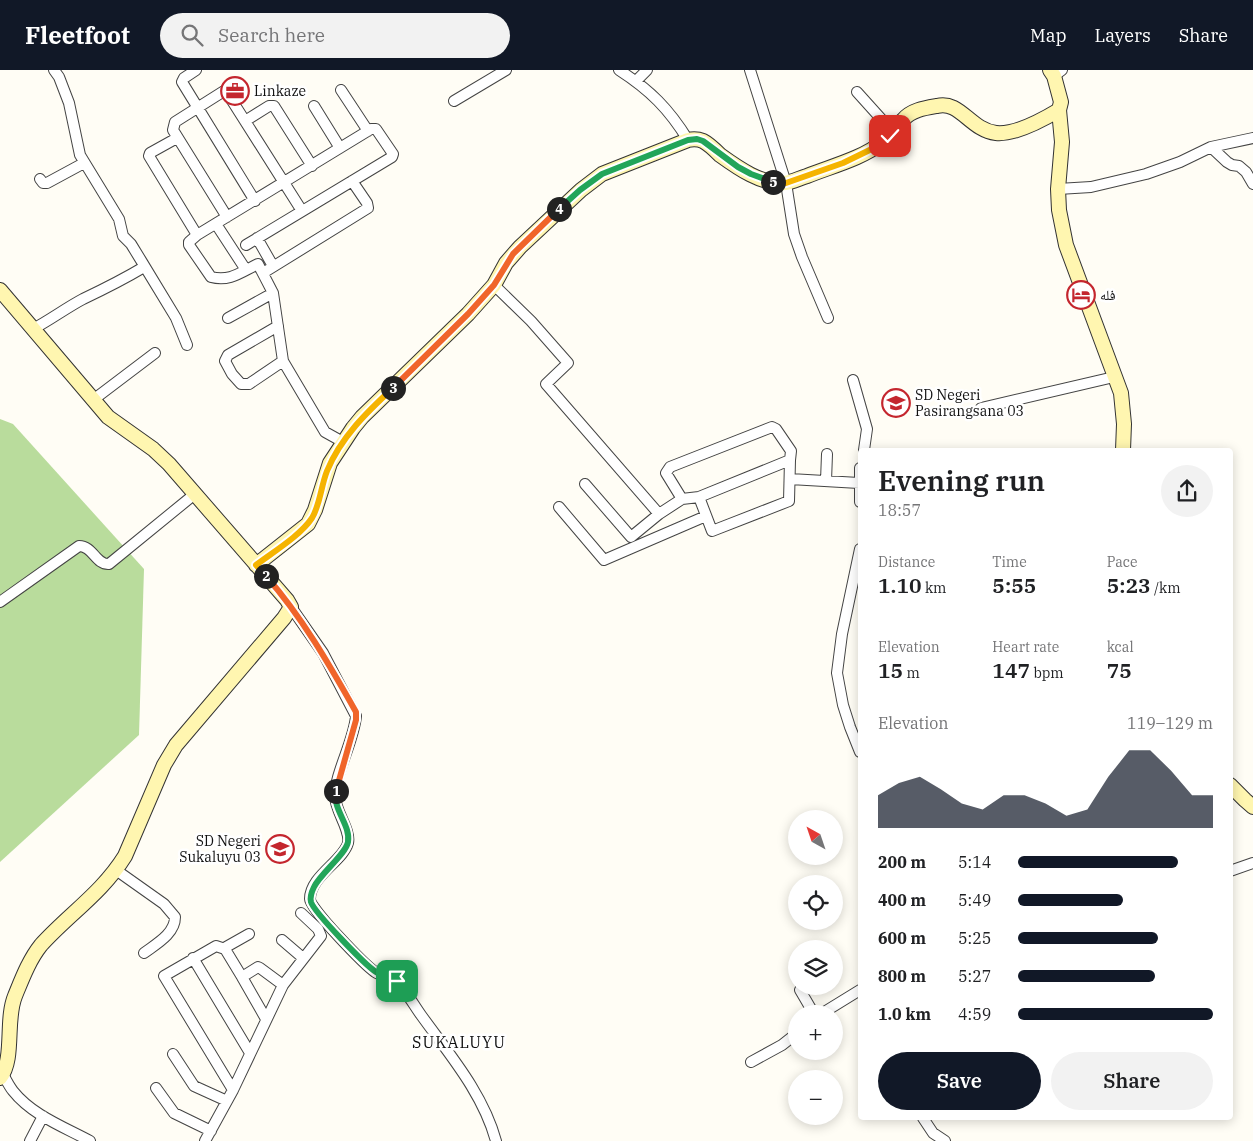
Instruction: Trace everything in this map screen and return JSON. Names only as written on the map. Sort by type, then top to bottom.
[{"type":"street","points":[[54,70],[70,103],[80,155],[119,219],[123,236],[131,244],[176,318],[187,345]]},
{"type":"street","points":[[196,70],[184,78],[182,82],[255,200]]},
{"type":"street","points":[[454,101],[506,70]]},
{"type":"street","points":[[619,70],[636,80],[660,101],[688,140]]},
{"type":"street","points":[[636,80],[647,70]]},
{"type":"street","points":[[750,70],[786,183],[794,234],[828,318]]},
{"type":"street","points":[[1055,72],[1061,102],[1059,110],[1062,142],[1058,190],[1059,210],[1066,245],[1121,393],[1124,424],[1123,448]]},
{"type":"street","points":[[341,90],[368,131]]},
{"type":"street","points":[[227,218],[173,130],[175,122],[226,91],[302,211]]},
{"type":"street","points":[[856,92],[893,132]]},
{"type":"street","points":[[256,565],[301,530],[313,517],[326,473],[343,442],[362,417],[459,324],[494,285],[513,254],[580,190],[613,169],[688,140],[697,139],[703,141],[727,160],[751,174],[773,182],[786,183],[856,157],[880,145],[909,114],[940,105],[946,104],[955,108],[980,128],[1002,134],[1017,130],[1059,110]]},
{"type":"street","points":[[245,121],[270,106],[274,106],[312,166]]},
{"type":"street","points":[[314,106],[340,148]]},
{"type":"street","points":[[246,245],[393,155],[376,129],[371,129],[197,235],[189,245],[211,277],[220,280],[228,279],[258,264],[273,293],[283,361],[325,432],[343,442]]},
{"type":"street","points":[[177,138],[150,153],[150,156],[197,235]]},
{"type":"street","points":[[1058,190],[1091,187],[1146,174],[1211,148],[1253,138]]},
{"type":"street","points":[[1211,148],[1227,162],[1239,166],[1246,172],[1253,184]]},
{"type":"street","points":[[40,179],[47,183],[84,163]]},
{"type":"street","points":[[263,273],[368,208],[367,203],[352,181]]},
{"type":"street","points":[[216,224],[246,270]]},
{"type":"street","points":[[257,238],[274,266]]},
{"type":"street","points":[[33,330],[82,300],[107,286],[122,281],[144,267]]},
{"type":"street","points":[[494,285],[531,321],[568,363],[546,384],[659,514]]},
{"type":"street","points":[[0,290],[108,418],[161,456],[196,493],[286,600],[323,653],[356,712],[356,716],[335,794],[348,842],[344,850],[324,872],[313,888],[310,900],[338,936],[376,972],[397,981],[467,1078],[485,1111],[496,1141]]},
{"type":"street","points":[[228,318],[273,293]]},
{"type":"street","points":[[278,326],[228,355],[226,361],[232,374],[241,384],[249,384],[283,361]]},
{"type":"street","points":[[93,400],[155,353]]},
{"type":"street","points":[[981,408],[1114,377]]},
{"type":"street","points":[[853,380],[867,429],[864,448]]},
{"type":"street","points":[[682,499],[666,473],[670,467],[772,427],[776,429],[791,451],[789,501],[712,531],[699,497]]},
{"type":"street","points":[[826,481],[827,454]]},
{"type":"street","points":[[624,551],[631,537],[659,514],[682,499],[699,497],[790,460]]},
{"type":"street","points":[[790,479],[858,483]]},
{"type":"street","points":[[585,484],[631,537]]},
{"type":"street","points":[[0,602],[79,546],[86,547],[104,564],[109,564],[196,493]]},
{"type":"street","points":[[559,507],[604,560],[706,516]]},
{"type":"street","points":[[858,558],[842,634],[837,673],[845,712],[858,747]]},
{"type":"street","points":[[90,1141],[43,1116],[14,1092],[1,1076],[6,1065],[12,1002],[27,968],[41,946],[99,891],[125,856],[164,765],[176,745],[284,618],[291,607]]},
{"type":"street","points":[[1233,788],[1253,807]]},
{"type":"street","points":[[1233,870],[1253,863]]},
{"type":"street","points":[[116,870],[164,904],[175,918],[175,924],[170,932],[144,953]]},
{"type":"street","points":[[205,1141],[234,1090],[250,1052],[283,985],[320,936],[321,932],[301,914]]},
{"type":"street","points":[[225,949],[249,934]]},
{"type":"street","points":[[282,940],[303,958]]},
{"type":"street","points":[[234,1090],[164,976],[216,946],[225,949],[266,1019]]},
{"type":"street","points":[[193,958],[250,1052]]},
{"type":"street","points":[[242,977],[260,968],[283,985]]},
{"type":"street","points":[[836,1005],[858,991]]},
{"type":"street","points":[[751,1062],[775,1050],[788,1040]]},
{"type":"street","points":[[173,1054],[194,1086],[227,1101]]},
{"type":"street","points":[[156,1088],[174,1113],[211,1131]]},
{"type":"street","points":[[30,1141],[43,1116]]},
{"type":"street","points":[[924,1120],[933,1133],[945,1141]]},
{"type":"green space","points":[[0,419],[13,424],[144,569],[139,735],[0,862]]},
{"type":"place","name":"Linkaze","points":[[235,91]]},
{"type":"place","name":"فله","points":[[1081,295]]},
{"type":"place","name":"SD Negeri Pasirangsana 03","points":[[896,403]]},
{"type":"place","name":"SD Negeri Sukaluyu 03","points":[[280,849]]},
{"type":"district","name":"SUKALUYU","points":[[459,1042]]},
{"type":"route","points":[[397,981],[376,972],[338,936],[310,900],[313,888],[324,872],[344,850],[348,842],[335,794],[356,720],[356,712],[323,653],[290,605],[256,565],[308,524],[313,517],[330,463],[362,417],[459,324],[494,285],[513,254],[580,190],[602,174],[694,139],[706,143],[727,160],[751,174],[773,182],[786,183],[843,163],[880,145],[890,136]]}]
